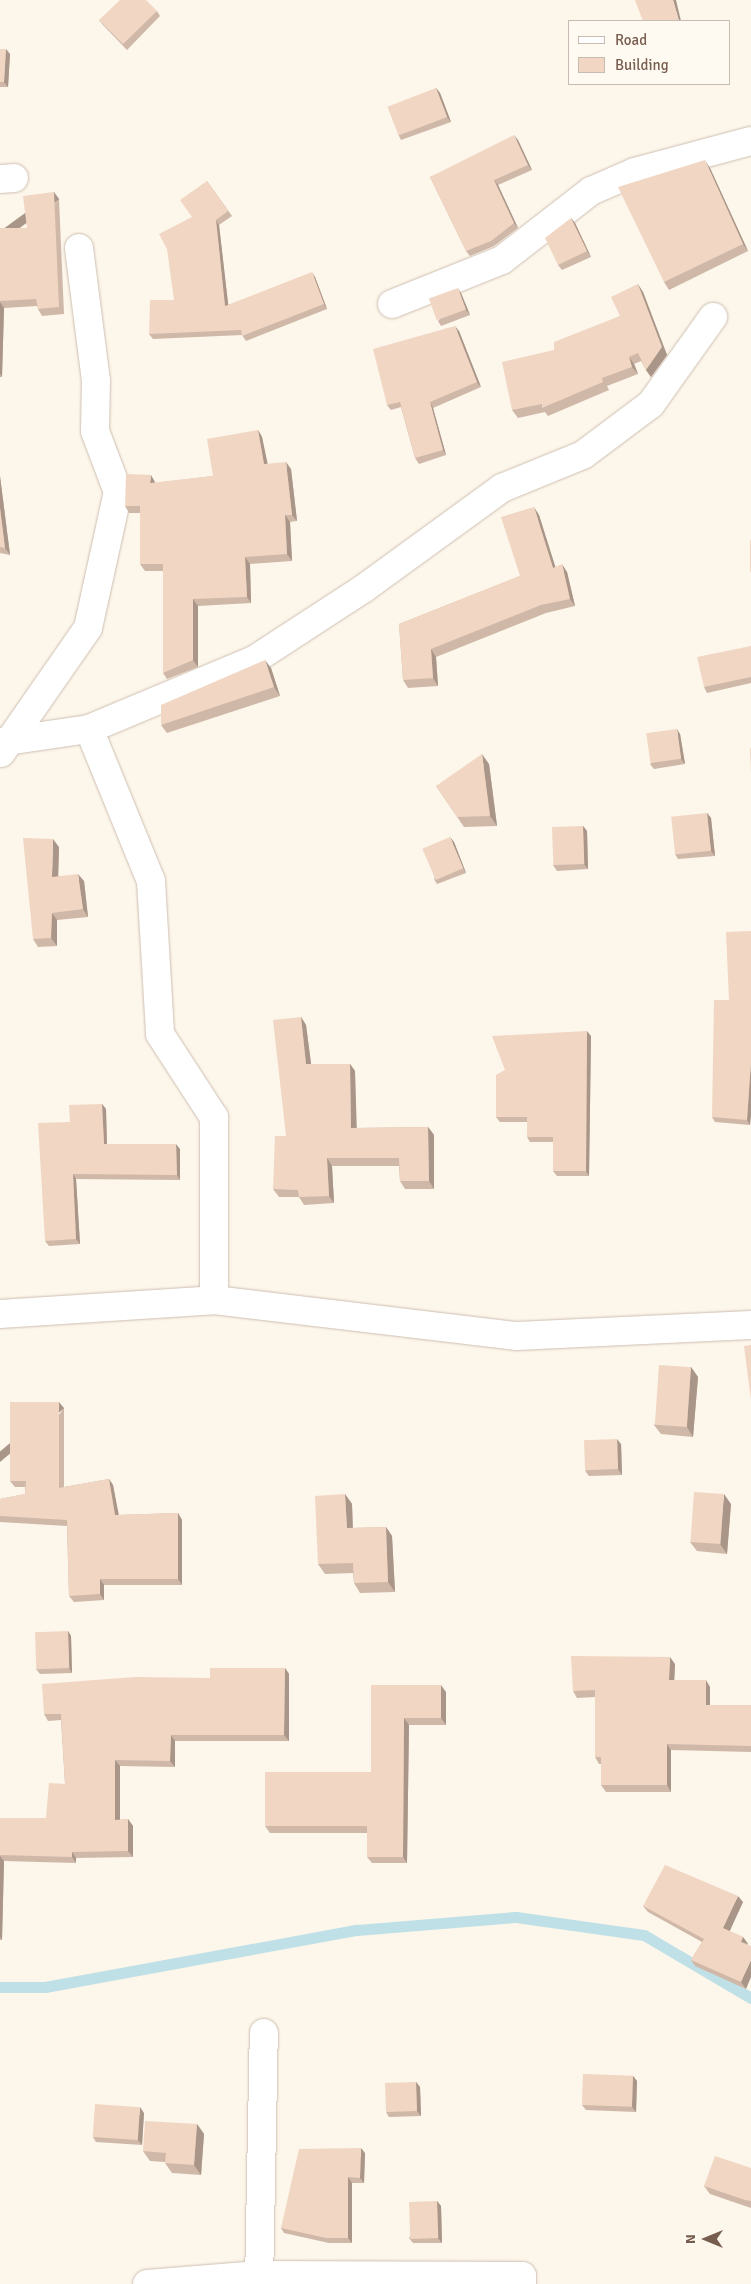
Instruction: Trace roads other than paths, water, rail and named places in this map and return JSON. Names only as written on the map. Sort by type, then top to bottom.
[{"type":"street","points":[[392,304],[502,260],[590,190],[635,172],[751,141]]},
{"type":"street","points":[[2,747],[88,628],[118,492],[95,432],[96,380],[79,248]]},
{"type":"street","points":[[2,747],[89,729],[254,660],[364,589],[502,488],[583,455],[651,404],[713,317]]},
{"type":"street","points":[[89,729],[152,881],[160,1034],[214,1117],[214,1300]]},
{"type":"street","points":[[0,1314],[214,1300],[517,1336],[751,1325]]},
{"type":"street","points":[[259,2280],[264,2033]]},
{"type":"street","points":[[147,2284],[259,2280],[522,2276],[522,2284]]},
{"type":"waterway","points":[[0,1987],[45,1987],[357,1930],[516,1917],[644,1935],[751,1998]]}]
